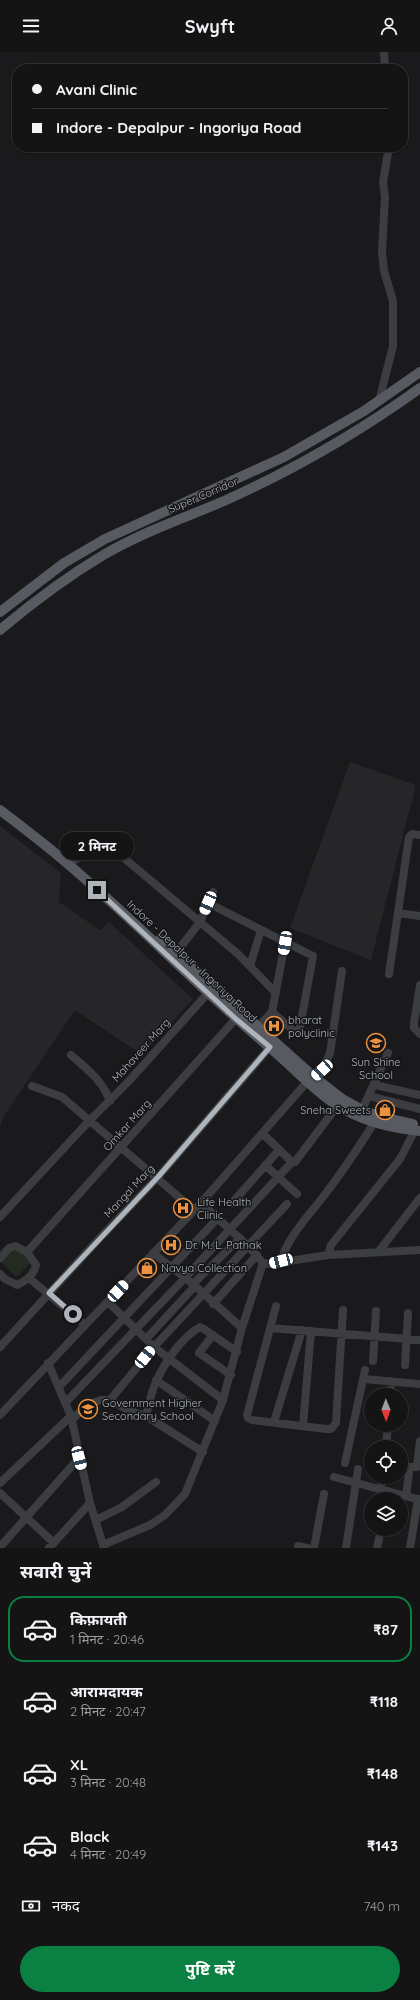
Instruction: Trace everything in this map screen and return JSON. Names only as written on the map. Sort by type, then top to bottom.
[{"type":"main road","name":"Super Corridor","points":[[0,612],[64,563],[104,539],[284,457],[379,401],[420,372]]},
{"type":"main road","name":"Super Corridor","points":[[0,630],[65,579],[105,554],[139,536],[224,500],[292,467],[375,420],[420,388]]},
{"type":"main road","name":"Indore - Depalpur - Ingoriya Road","points":[[0,803],[74,860],[176,953],[270,1047],[311,1080],[362,1110],[418,1129]]},
{"type":"main road","name":"Indore - Depalpur - Ingoriya Road","points":[[0,810],[68,864],[208,993],[258,1027],[338,1105],[374,1123],[418,1129]]},
{"type":"street","points":[[384,52],[385,64]]},
{"type":"street","points":[[379,401],[393,346],[393,301],[384,271],[382,251],[385,198],[383,182],[388,152]]},
{"type":"street","points":[[389,974],[410,837],[412,834],[420,835]]},
{"type":"street","points":[[74,860],[97,849],[107,849],[124,858],[213,932],[250,966],[276,993]]},
{"type":"street","points":[[176,953],[200,922],[213,892]]},
{"type":"street","points":[[208,903],[313,956],[299,1033],[295,1032],[272,1012]]},
{"type":"street","points":[[398,913],[420,916]]},
{"type":"street","points":[[250,966],[261,930]]},
{"type":"street","points":[[258,1027],[272,1012],[285,943]]},
{"type":"street","points":[[0,1415],[201,1203],[311,1080],[322,1070],[332,1048],[332,1028],[342,971]]},
{"type":"street","points":[[420,985],[414,1023],[414,1028],[420,1034]]},
{"type":"street","name":"Mahaveer Marg","points":[[0,1217],[89,1121],[110,1101],[208,993]]},
{"type":"street","name":"Omkar Marg","points":[[27,1252],[239,1015]]},
{"type":"street","name":"Mangal Marg","points":[[0,1347],[158,1177],[270,1047]]},
{"type":"street","points":[[362,1110],[375,1085],[388,1053]]},
{"type":"street","points":[[70,1055],[98,1080],[106,1090],[110,1101]]},
{"type":"street","points":[[375,1085],[420,1095]]},
{"type":"street","points":[[32,1086],[62,1097],[158,1177],[194,1210]]},
{"type":"street","points":[[369,1096],[420,1109]]},
{"type":"street","points":[[65,1403],[184,1279],[278,1176],[292,1162],[296,1162],[338,1105]]},
{"type":"street","points":[[281,1261],[283,1252],[347,1165],[374,1123]]},
{"type":"street","points":[[328,1255],[331,1245],[400,1159],[418,1129]]},
{"type":"street","points":[[262,1134],[292,1162]]},
{"type":"street","points":[[232,1203],[279,1150]]},
{"type":"street","points":[[265,1165],[297,1194]]},
{"type":"street","points":[[379,1251],[420,1198]]},
{"type":"street","points":[[201,1203],[217,1219],[240,1238],[263,1263],[270,1264],[281,1261],[320,1258],[328,1255],[379,1251],[420,1250]]},
{"type":"street","points":[[110,1400],[154,1347],[288,1204]]},
{"type":"street","points":[[59,1387],[199,1240],[217,1219]]},
{"type":"street","points":[[146,1338],[193,1285],[240,1238]]},
{"type":"street","points":[[199,1240],[220,1257]]},
{"type":"street","points":[[1,1255],[9,1248],[15,1246],[27,1252],[36,1265],[35,1270],[29,1278],[17,1285],[2,1278]]},
{"type":"street","points":[[153,1253],[193,1285],[242,1328]]},
{"type":"street","points":[[213,1304],[257,1255]]},
{"type":"street","points":[[48,1363],[72,1418],[79,1458],[90,1503],[104,1546],[150,1525],[176,1505],[185,1494],[223,1400],[231,1375],[242,1328],[263,1263]]},
{"type":"street","points":[[29,1278],[49,1293],[85,1325]]},
{"type":"street","points":[[108,1302],[154,1347],[223,1400]]},
{"type":"street","points":[[276,1306],[246,1415],[252,1420],[331,1429],[336,1423],[343,1310]]},
{"type":"street","points":[[373,1361],[376,1311]]},
{"type":"street","points":[[405,1364],[408,1313]]},
{"type":"street","points":[[146,1416],[156,1380],[177,1349],[200,1327],[236,1352]]},
{"type":"street","points":[[270,1328],[420,1340]]},
{"type":"street","points":[[274,1422],[302,1330]]},
{"type":"street","points":[[303,1426],[311,1331]]},
{"type":"street","points":[[213,1335],[199,1353],[231,1375]]},
{"type":"street","points":[[345,1463],[365,1370]]},
{"type":"street","points":[[364,1379],[420,1384]]},
{"type":"street","points":[[156,1380],[215,1422]]},
{"type":"street","points":[[390,1388],[391,1381]]},
{"type":"street","points":[[0,1483],[72,1418],[88,1405],[101,1400],[110,1400],[128,1410],[146,1416],[203,1452]]},
{"type":"street","points":[[408,1467],[417,1467],[420,1441]]},
{"type":"street","points":[[0,1547],[79,1458]]},
{"type":"street","points":[[346,1548],[358,1469]]},
{"type":"street","points":[[407,1492],[409,1473]]},
{"type":"street","points":[[334,1477],[356,1482],[381,1492]]},
{"type":"street","points":[[96,1520],[122,1507],[156,1482]]},
{"type":"street","points":[[0,1493],[27,1517],[52,1546],[90,1503]]},
{"type":"street","points":[[314,1548],[324,1494]]},
{"type":"street","points":[[408,1496],[419,1499],[410,1548]]},
{"type":"street","points":[[378,1548],[379,1536]]},
{"type":"street","points":[[298,1546],[307,1548]]},
{"type":"shaded area","points":[[350,762],[416,785],[371,960],[290,928]]},
{"type":"shaded area","points":[[0,826],[61,873],[59,902],[100,930],[109,922],[193,999],[142,1055],[75,1010],[4,1116],[0,1127]]},
{"type":"shaded area","points":[[13,1243],[33,1260],[18,1276],[15,1276],[1,1262],[0,1256]]},
{"type":"place","name":"bharat polyclinic","points":[[274,1026]]},
{"type":"place","name":"Sun Shine School","points":[[376,1043]]},
{"type":"place","name":"Sneha Sweets","points":[[385,1110]]},
{"type":"place","name":"Life Health Clinic","points":[[183,1208]]},
{"type":"place","name":"Dr. M. L. Pathak","points":[[171,1245]]},
{"type":"place","name":"Navya Collection","points":[[147,1268]]},
{"type":"place","name":"Government Higher Secondary School","points":[[88,1409]]},
{"type":"route","points":[[73,1314],[49,1293],[158,1177],[270,1047],[236,1019],[97,890]]}]
